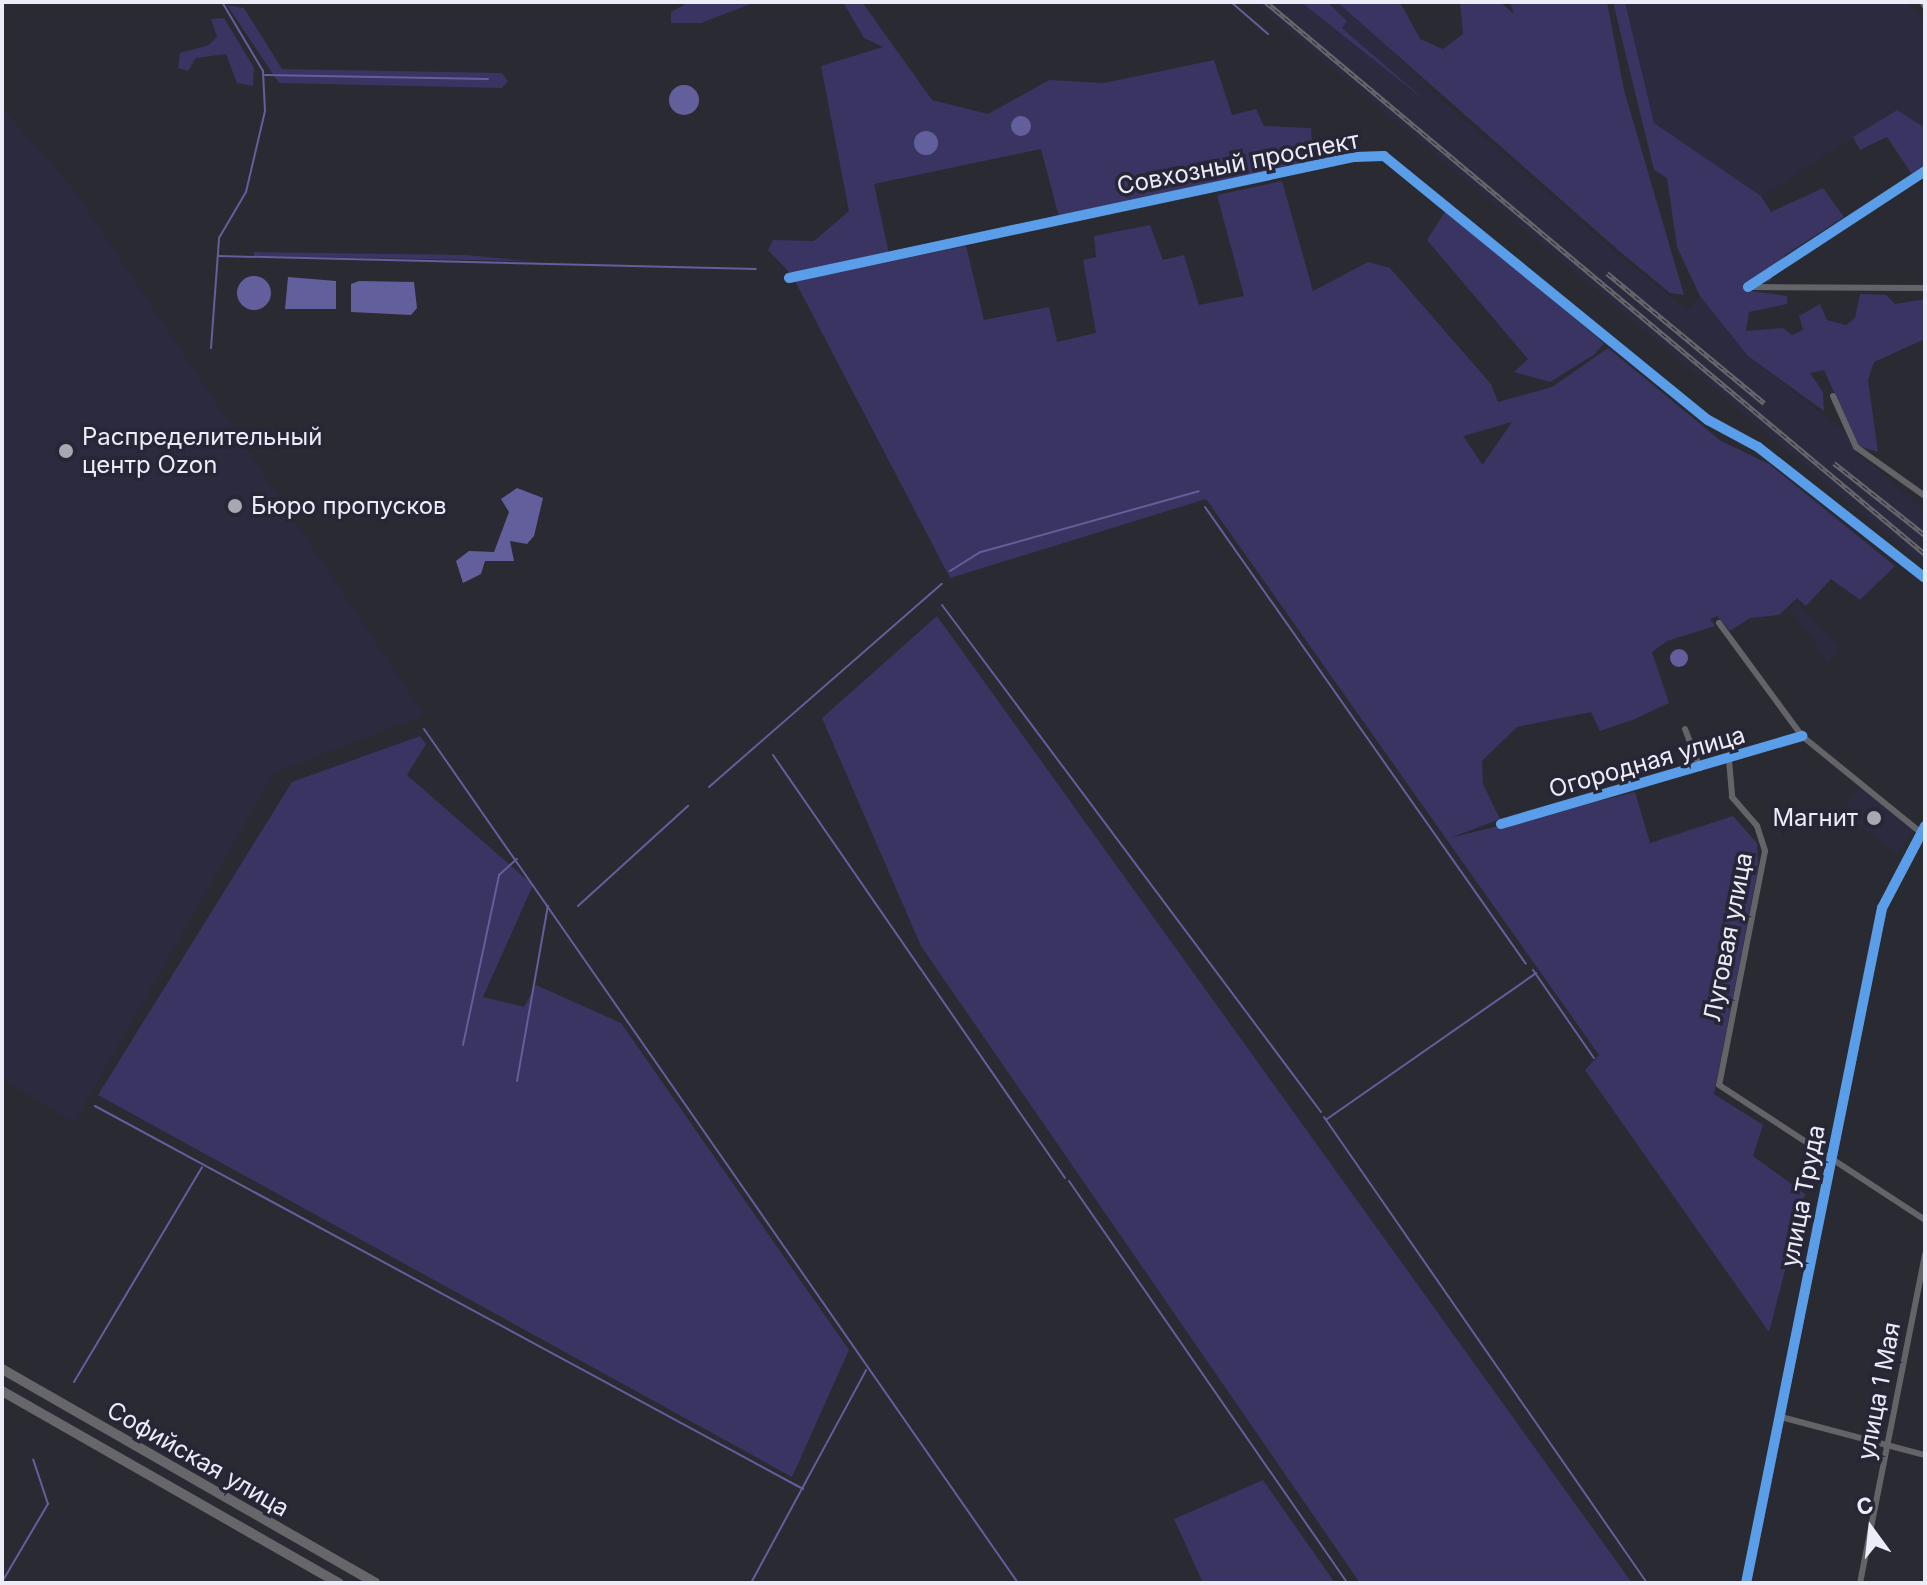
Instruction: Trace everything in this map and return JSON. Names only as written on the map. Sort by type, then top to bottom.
[{"type":"main road","name":"Софийская улица","points":[[2,1369],[375,1583]]},
{"type":"main road","name":"Софийская улица","points":[[2,1391],[339,1583]]},
{"type":"street","name":"Совхозный проспект","points":[[789,278],[1354,157],[1384,156],[1409,169],[1708,420],[1747,442],[1925,578]]},
{"type":"street","points":[[1925,171],[1748,287],[1925,288]]},
{"type":"street","points":[[1833,396],[1856,447],[1925,496]]},
{"type":"street","points":[[1719,623],[1802,736],[1923,832]]},
{"type":"street","points":[[1685,729],[1700,768]]},
{"type":"street","name":"Огородная улица","points":[[1501,824],[1729,760],[1802,736]]},
{"type":"street","name":"Луговая улица","points":[[1729,760],[1732,797],[1757,826],[1765,851],[1719,1085],[1830,1159]]},
{"type":"street","name":"улица Труда","points":[[1746,1583],[1882,908],[1923,832]]},
{"type":"street","points":[[1830,1159],[1925,1220]]},
{"type":"street","name":"улица 1 Мая","points":[[1860,1583],[1925,1254]]},
{"type":"street","points":[[1781,1417],[1925,1455]]},
{"type":"shaded area","points":[[689,2],[756,2],[701,23],[671,23],[671,12]]},
{"type":"shaded area","points":[[843,2],[862,2],[932,100],[988,114],[1049,80],[1104,83],[1214,60],[1232,115],[1256,109],[1264,126],[1311,128],[1313,161],[1059,217],[1041,149],[874,184],[889,254],[790,273],[768,250],[773,240],[814,241],[849,211],[821,66],[883,47],[864,38]]},
{"type":"shaded area","points":[[1254,2],[1346,2],[1430,90],[1620,256],[1687,310],[1700,296],[1748,356],[1843,430],[1856,451],[1925,511],[1925,566]]},
{"type":"shaded area","points":[[1301,2],[1327,2],[1347,21],[1342,28],[1427,102]]},
{"type":"shaded area","points":[[1337,2],[1400,2],[1420,39],[1443,49],[1463,34],[1460,2],[1500,2],[1514,14],[1510,2],[1607,2],[1624,90],[1684,295],[1670,293],[1618,250]]},
{"type":"shaded area","points":[[1613,2],[1625,2],[1654,123],[1761,196],[1771,212],[1823,188],[1844,217],[1785,255],[1770,281],[1754,285],[1751,291],[1787,296],[1787,304],[1749,312],[1746,331],[1783,328],[1792,335],[1803,330],[1799,316],[1820,304],[1827,320],[1846,325],[1855,318],[1860,294],[1886,295],[1895,304],[1925,299],[1925,339],[1874,362],[1868,380],[1878,452],[1858,446],[1824,370],[1810,373],[1823,392],[1824,411],[1748,356],[1700,296],[1677,247],[1667,178],[1654,170]]},
{"type":"shaded area","points":[[1625,2],[1906,2],[1925,24],[1925,128],[1897,110],[1761,196],[1654,123]]},
{"type":"shaded area","points":[[227,5],[244,8],[282,69],[502,73],[508,81],[502,88],[279,83]]},
{"type":"shaded area","points":[[224,18],[254,68],[253,86],[237,83],[226,54],[196,58],[188,71],[178,68],[180,53],[209,45],[217,37],[211,19]]},
{"type":"shaded area","points":[[684,85],[695,89],[699,100],[695,111],[684,115],[673,111],[669,100],[673,89]]},
{"type":"shaded area","points":[[2,107],[73,189],[424,715],[274,773],[74,1123],[2,1079]]},
{"type":"shaded area","points":[[1897,110],[1925,128],[1925,168],[1913,176],[1887,137],[1860,150],[1853,137]]},
{"type":"shaded area","points":[[1021,116],[1028,119],[1031,126],[1028,133],[1021,136],[1014,133],[1011,126],[1014,119]]},
{"type":"shaded area","points":[[926,131],[937,138],[938,143],[931,154],[926,155],[915,148],[914,143],[921,132]]},
{"type":"shaded area","points":[[1282,181],[1313,291],[1368,262],[1390,268],[1491,384],[1498,402],[1552,387],[1608,348],[1721,441],[1769,464],[1895,566],[1860,600],[1831,579],[1806,606],[1797,598],[1779,615],[1750,618],[1730,631],[1717,616],[1710,619],[1715,626],[1667,641],[1652,652],[1669,703],[1635,719],[1600,731],[1591,712],[1517,727],[1482,761],[1483,784],[1500,819],[1450,838],[1635,792],[1650,843],[1733,816],[1757,843],[1758,868],[1714,1094],[1763,1125],[1753,1156],[1805,1194],[1769,1332],[1585,1070],[1599,1055],[1206,499],[950,578],[795,281],[966,246],[984,320],[1049,307],[1057,342],[1096,333],[1083,260],[1096,257],[1094,236],[1150,225],[1163,260],[1184,255],[1199,305],[1244,296],[1217,195]],"holes":[[[1512,422],[1483,464],[1463,436]]]},
{"type":"shaded area","points":[[1446,210],[1604,343],[1595,354],[1550,382],[1514,372],[1528,359],[1427,240]]},
{"type":"shaded area","points":[[254,252],[467,255],[528,261],[254,256]]},
{"type":"shaded area","points":[[254,276],[266,281],[271,293],[266,305],[254,310],[242,305],[237,293],[242,281]]},
{"type":"shaded area","points":[[288,277],[336,281],[336,309],[285,309]]},
{"type":"shaded area","points":[[359,281],[414,282],[417,308],[411,315],[351,312],[351,284]]},
{"type":"shaded area","points":[[517,488],[543,498],[534,536],[527,544],[510,541],[514,561],[485,561],[481,574],[463,583],[456,561],[469,551],[494,552],[509,512],[501,499]]},
{"type":"shaded area","points":[[1796,602],[1840,646],[1829,663],[1789,608]]},
{"type":"shaded area","points":[[937,616],[1632,1583],[1360,1583],[921,946],[822,718]]},
{"type":"shaded area","points":[[1675,649],[1683,649],[1688,658],[1686,665],[1675,667],[1670,662],[1670,654]]},
{"type":"shaded area","points":[[420,736],[426,744],[407,775],[533,885],[483,997],[524,1007],[536,985],[621,1023],[849,1350],[792,1477],[98,1095],[292,782]]},
{"type":"shaded area","points":[[1860,787],[1915,830],[1897,854],[1842,811]]},
{"type":"shaded area","points":[[1263,1480],[1335,1583],[1203,1583],[1174,1519]]},
{"type":"waterway","points":[[211,348],[219,238],[246,192],[265,111],[263,71],[222,2]]},
{"type":"waterway","points":[[1231,2],[1268,34]]},
{"type":"waterway","points":[[265,75],[488,79]]},
{"type":"waterway","points":[[218,256],[756,269]]},
{"type":"waterway","points":[[950,571],[981,552],[1199,491]]},
{"type":"waterway","points":[[1205,507],[1526,964]]},
{"type":"waterway","points":[[709,787],[942,584]]},
{"type":"waterway","points":[[942,605],[1321,1112]]},
{"type":"waterway","points":[[424,729],[1018,1583]]},
{"type":"waterway","points":[[773,755],[1065,1178]]},
{"type":"waterway","points":[[578,906],[688,806]]},
{"type":"waterway","points":[[463,1045],[499,875],[517,859]]},
{"type":"waterway","points":[[517,1081],[548,906]]},
{"type":"waterway","points":[[1533,970],[1594,1058]]},
{"type":"waterway","points":[[1327,1119],[1536,973]]},
{"type":"waterway","points":[[95,1106],[803,1489]]},
{"type":"waterway","points":[[1324,1117],[1647,1583]]},
{"type":"waterway","points":[[74,1382],[202,1167]]},
{"type":"waterway","points":[[1069,1181],[1347,1583]]},
{"type":"waterway","points":[[751,1583],[866,1370]]},
{"type":"waterway","points":[[2,1582],[48,1504],[33,1459]]},
{"type":"railway","points":[[1266,2],[1925,554]]},
{"type":"railway","points":[[1607,273],[1764,403]]},
{"type":"railway","points":[[1834,463],[1925,535]]},
{"type":"cycle path","points":[[789,278],[1354,157],[1384,156],[1708,420],[1758,447],[1925,578]]},
{"type":"cycle path","points":[[1748,287],[1925,171]]},
{"type":"cycle path","points":[[1501,824],[1802,736]]},
{"type":"cycle path","points":[[1746,1583],[1882,908],[1925,826]]},
{"type":"place","name":"Распределительный центр Ozon","points":[[66,451]]},
{"type":"place","name":"Бюро пропусков","points":[[235,506]]},
{"type":"place","name":"Магнит","points":[[1874,818]]}]
